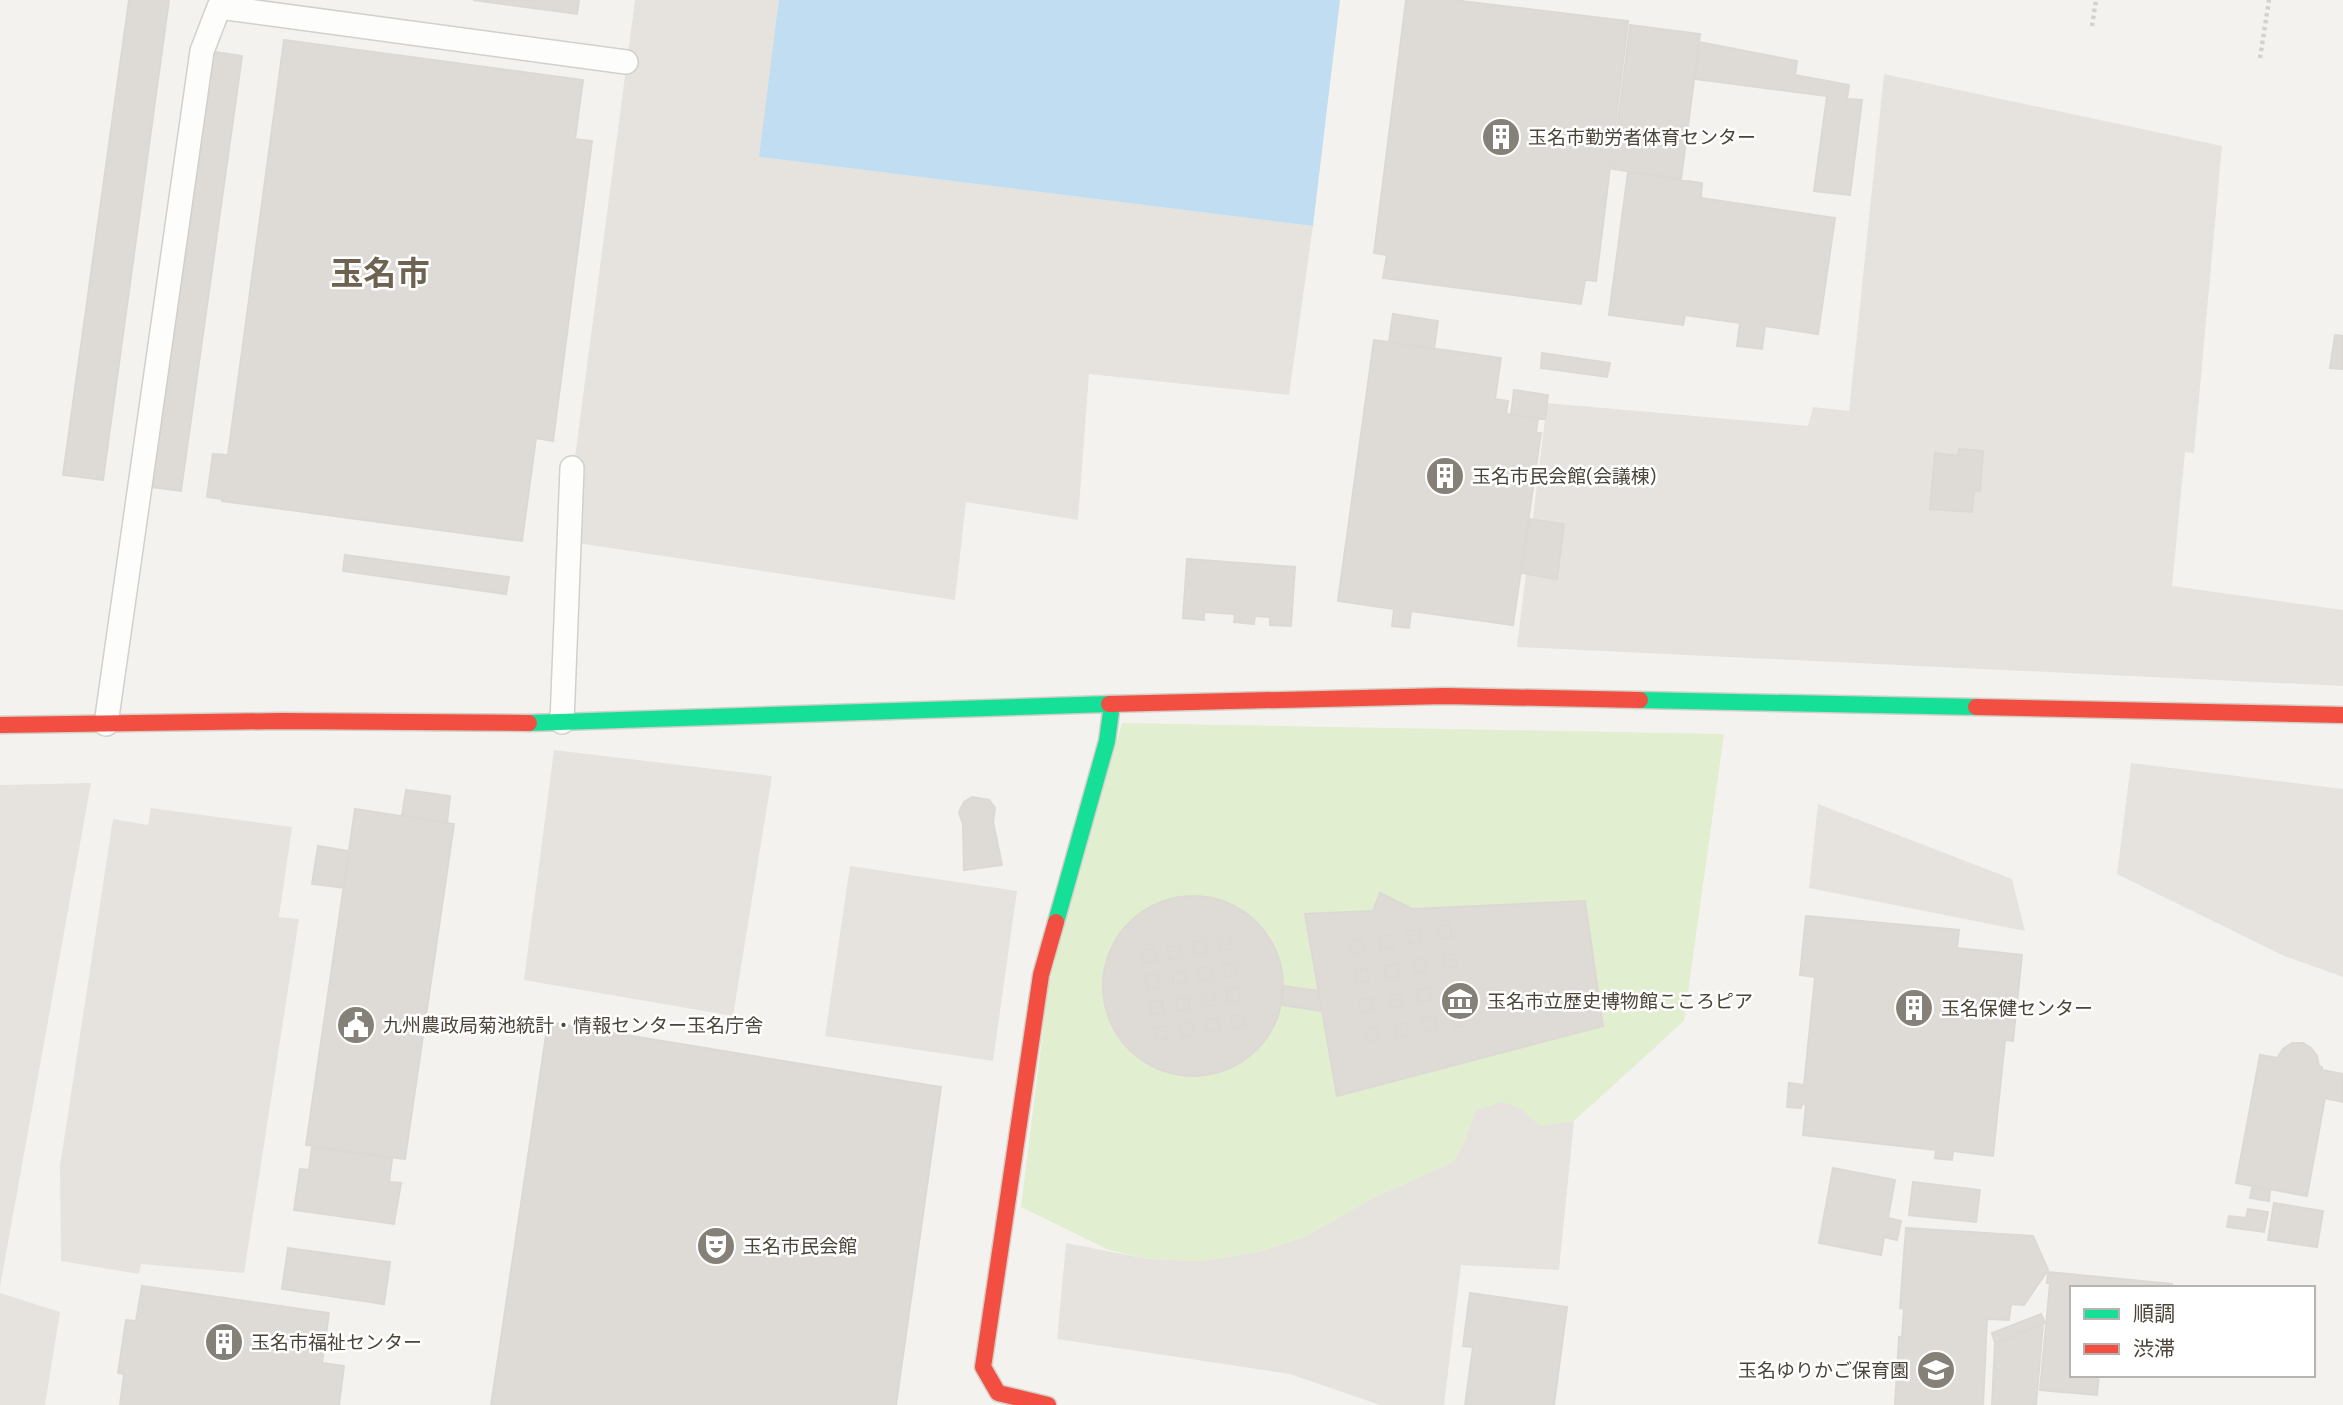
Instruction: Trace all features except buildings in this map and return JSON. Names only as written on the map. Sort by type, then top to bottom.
[{"type":"street","points":[[0,725],[562,722],[1445,696],[2343,715]]},
{"type":"street","points":[[1048,1405],[998,1393],[983,1367],[1041,975],[1107,741],[1112,704]]},
{"type":"lane","points":[[106,723],[202,51],[219,7],[626,62]]},
{"type":"lane","points":[[562,722],[572,468]]},
{"type":"path","points":[[2092,26],[2096,0]]},
{"type":"path","points":[[2260,58],[2269,0]]},
{"type":"green space","points":[[1122,723],[1724,734],[1684,1021],[1574,1121],[1540,1126],[1521,1109],[1476,1110],[1464,1143],[1453,1162],[1369,1200],[1307,1236],[1259,1252],[1201,1261],[1148,1259],[1109,1250],[1021,1207],[1049,982]]},
{"type":"shaded area","points":[[635,0],[781,0],[760,157],[1313,226],[1289,395],[1089,374],[1078,520],[966,502],[955,600],[564,541]]},
{"type":"shaded area","points":[[1884,74],[2222,146],[2194,453],[2185,452],[2172,586],[2343,610],[2343,686],[1517,647],[1547,403],[1808,426],[1813,407],[1849,411]]},
{"type":"shaded area","points":[[554,750],[772,776],[733,1016],[524,980]]},
{"type":"shaded area","points":[[2131,763],[2343,789],[2343,977],[2282,955],[2117,874]]},
{"type":"shaded area","points":[[91,783],[0,1287],[0,785]]},
{"type":"shaded area","points":[[1818,804],[2012,879],[2025,931],[1809,888]]},
{"type":"shaded area","points":[[151,808],[292,827],[279,917],[299,919],[244,1273],[141,1264],[139,1274],[61,1261],[60,1166],[113,819],[148,825]]},
{"type":"shaded area","points":[[850,866],[1017,891],[993,1061],[825,1036]]},
{"type":"shaded area","points":[[1503,1102],[1521,1109],[1540,1126],[1574,1121],[1559,1270],[1461,1265],[1444,1405],[1380,1405],[1290,1374],[1057,1339],[1066,1243],[1148,1259],[1201,1261],[1259,1252],[1307,1236],[1369,1200],[1453,1162],[1464,1143],[1476,1110]]},
{"type":"shaded area","points":[[0,1293],[60,1312],[45,1405],[0,1405]]},
{"type":"water","points":[[779,0],[1340,0],[1313,226],[759,157]]},
{"type":"traffic: fast","points":[[1640,700],[1976,707]]},
{"type":"traffic: fast","points":[[529,723],[1109,704]]},
{"type":"traffic: fast","points":[[1056,922],[1107,741],[1112,704]]},
{"type":"traffic: jam","points":[[1109,704],[1445,696],[1640,700]]},
{"type":"traffic: jam","points":[[1976,707],[2343,715]]},
{"type":"traffic: jam","points":[[0,725],[281,721],[529,723]]},
{"type":"traffic: jam","points":[[1048,1405],[998,1393],[983,1367],[1041,975],[1056,922]]},
{"type":"place","name":"玉名市勤労者体育センター","points":[[1501,137]]},
{"type":"place","name":"玉名市民会館(会議棟)","points":[[1445,476]]},
{"type":"place","name":"玉名市立歴史博物館こころピア","points":[[1460,1001]]},
{"type":"place","name":"玉名保健センター","points":[[1914,1008]]},
{"type":"place","name":"九州農政局菊池統計・情報センター玉名庁舎","points":[[356,1025]]},
{"type":"place","name":"玉名市民会館","points":[[716,1246]]},
{"type":"place","name":"玉名市福祉センター","points":[[224,1342]]},
{"type":"place","name":"玉名ゆりかご保育園","points":[[1936,1370]]},
{"type":"district","name":"玉名市","points":[[380,273]]}]
